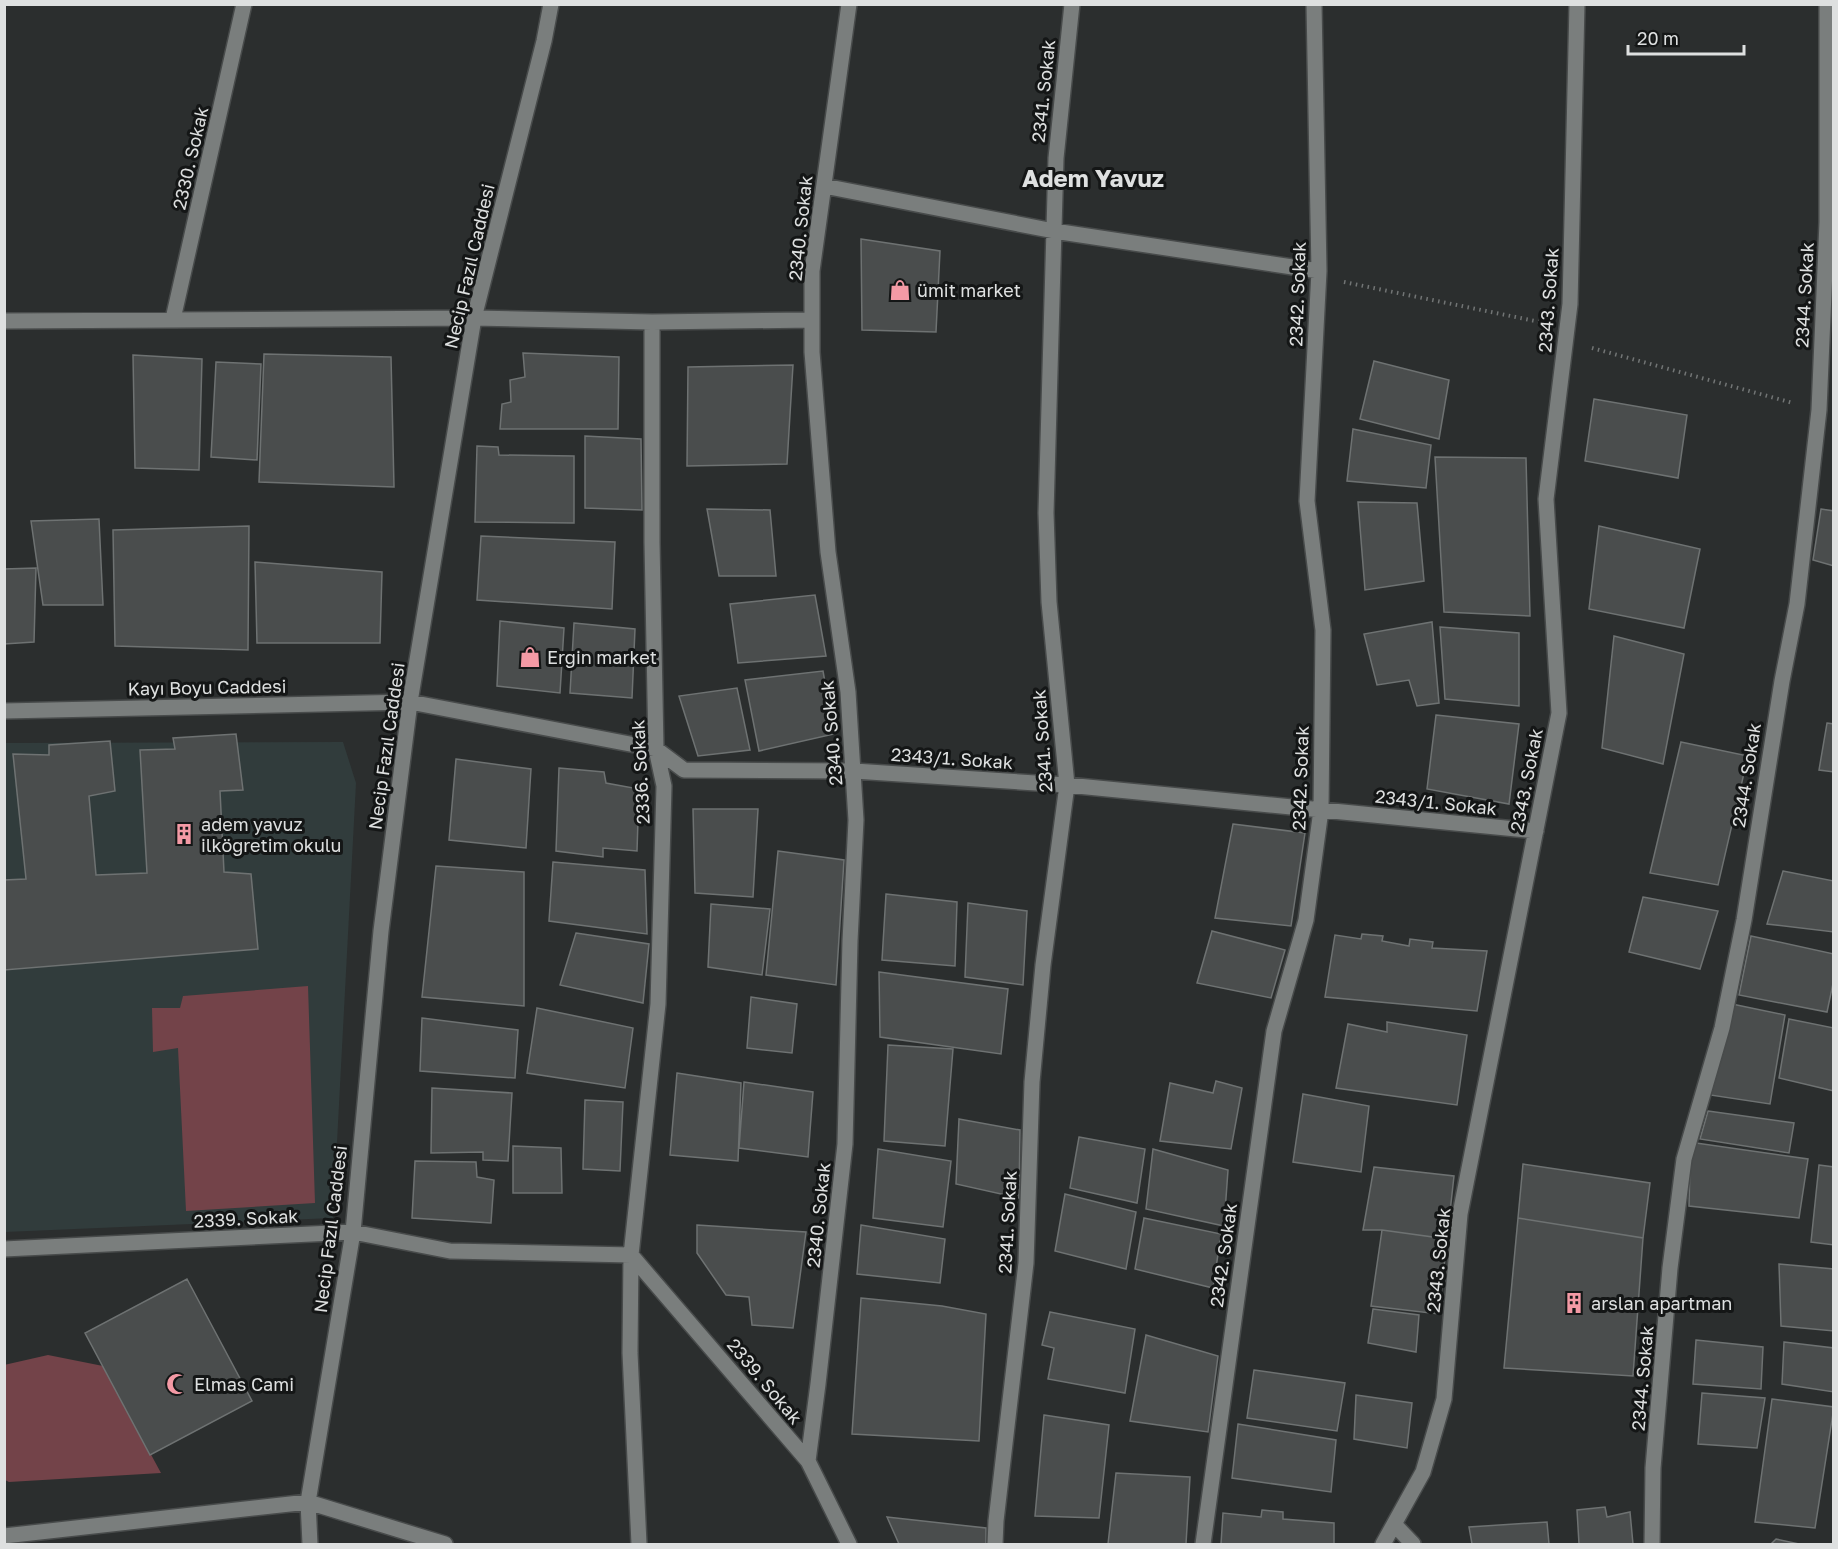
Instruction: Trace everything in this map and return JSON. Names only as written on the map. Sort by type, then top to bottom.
[{"type":"street","name":"2330. Sokak","points":[[173,319],[244,4]]},
{"type":"street","name":"Necip Fazıl Caddesi","points":[[310,1545],[308,1502],[353,1232],[381,931],[411,702],[474,318],[544,41],[551,4]]},
{"type":"street","name":"2340. Sokak","points":[[808,1461],[845,1144],[850,941],[856,820],[848,692],[828,552],[812,352],[812,271],[849,4]]},
{"type":"street","name":"2341. Sokak","points":[[995,1545],[1026,1263],[1032,1082],[1041,988],[1067,785],[1049,602],[1046,513],[1056,158],[1072,4]]},
{"type":"street","name":"2342. Sokak","points":[[1203,1545],[1274,1031],[1306,920],[1321,810],[1323,630],[1307,501],[1318,274],[1314,4]]},
{"type":"street","name":"2343. Sokak","points":[[1383,1545],[1423,1472],[1444,1399],[1460,1214],[1559,713],[1546,499],[1570,304],[1577,4]]},
{"type":"street","name":"2344. Sokak","points":[[1652,1545],[1653,1468],[1670,1268],[1684,1159],[1722,1028],[1744,920],[1780,692],[1797,603],[1819,410],[1827,222],[1827,4]]},
{"type":"street","points":[[824,186],[1054,231],[1318,274]]},
{"type":"street","points":[[4,321],[474,318],[652,322],[812,321]]},
{"type":"street","name":"2336. Sokak","points":[[632,1255],[658,1004],[664,786],[656,749],[652,542],[652,322]]},
{"type":"street","name":"2343/1. Sokak","points":[[411,702],[656,749],[684,770],[854,771],[1067,785],[1536,831]]},
{"type":"street","name":"Kayı Boyu Caddesi","points":[[4,711],[411,702]]},
{"type":"street","name":"2339. Sokak","points":[[4,1249],[353,1232],[450,1251],[632,1255],[808,1461],[849,1545]]},
{"type":"street","points":[[632,1255],[630,1353],[639,1545]]},
{"type":"street","points":[[4,1536],[50,1538],[308,1502],[445,1545]]},
{"type":"street","points":[[1394,1524],[1413,1545]]},
{"type":"path","points":[[1318,274],[1566,334],[1819,410]]},
{"type":"shaded area","points":[[343,742],[356,783],[333,1218],[5,1232],[4,743]]},
{"type":"shaded area","points":[[308,986],[315,1203],[186,1211],[178,1048],[153,1052],[152,1008],[180,1008],[183,996]]},
{"type":"shaded area","points":[[48,1355],[103,1366],[161,1473],[9,1482],[5,1480],[4,1365]]},
{"type":"building","name":"ümit market","points":[[861,239],[940,251],[936,332],[862,330]]},
{"type":"building","points":[[523,353],[619,357],[618,429],[500,429],[502,404],[511,402],[510,380],[525,377]]},
{"type":"building","points":[[264,354],[391,357],[394,487],[259,482]]},
{"type":"building","points":[[133,355],[202,359],[199,470],[135,468]]},
{"type":"building","points":[[1374,361],[1449,380],[1439,439],[1360,419]]},
{"type":"building","points":[[216,362],[261,364],[257,460],[211,457]]},
{"type":"building","points":[[793,365],[787,464],[687,466],[688,367]]},
{"type":"building","points":[[1594,399],[1687,415],[1678,478],[1585,461]]},
{"type":"building","points":[[1353,429],[1431,445],[1426,488],[1347,481]]},
{"type":"building","points":[[585,436],[641,439],[642,510],[585,508]]},
{"type":"building","points":[[477,446],[498,447],[499,455],[574,456],[574,523],[475,522]]},
{"type":"building","points":[[1435,457],[1526,458],[1530,616],[1444,612]]},
{"type":"building","points":[[1358,502],[1417,503],[1424,581],[1365,590]]},
{"type":"building","points":[[707,509],[770,510],[776,576],[719,576]]},
{"type":"building","points":[[1821,509],[1834,511],[1834,566],[1813,560]]},
{"type":"building","points":[[99,519],[103,605],[43,605],[31,521]]},
{"type":"building","points":[[249,526],[248,650],[115,646],[113,530]]},
{"type":"building","points":[[1599,526],[1700,549],[1684,628],[1589,609]]},
{"type":"building","points":[[481,536],[615,542],[612,609],[477,600]]},
{"type":"building","points":[[255,562],[382,572],[380,643],[257,643]]},
{"type":"building","points":[[36,568],[34,642],[4,644],[4,569]]},
{"type":"building","points":[[815,595],[826,656],[738,663],[730,604]]},
{"type":"building","name":"Ergin market","points":[[500,621],[564,628],[560,693],[497,686]]},
{"type":"building","points":[[1432,622],[1439,703],[1417,706],[1409,680],[1377,685],[1364,634]]},
{"type":"building","points":[[574,623],[635,629],[632,698],[570,693]]},
{"type":"building","points":[[1440,627],[1519,633],[1519,706],[1445,699]]},
{"type":"building","points":[[1614,636],[1684,654],[1663,764],[1602,748]]},
{"type":"building","points":[[823,671],[834,734],[759,751],[745,680]]},
{"type":"building","points":[[737,688],[750,750],[698,756],[679,696]]},
{"type":"building","points":[[1436,715],[1519,724],[1509,804],[1427,789]]},
{"type":"building","points":[[1827,723],[1834,724],[1834,772],[1819,770]]},
{"type":"building","name":"adem yavuz ilköğretim okulu","points":[[236,734],[243,790],[220,791],[224,872],[251,874],[258,949],[4,970],[4,880],[26,879],[13,754],[49,755],[49,745],[110,741],[115,791],[89,796],[96,875],[147,873],[140,750],[175,749],[173,738]]},
{"type":"building","points":[[1681,742],[1748,756],[1718,885],[1650,873]]},
{"type":"building","points":[[456,759],[531,769],[526,848],[449,840]]},
{"type":"building","points":[[559,768],[604,772],[606,783],[639,789],[637,851],[603,848],[603,857],[556,851]]},
{"type":"building","points":[[693,809],[758,809],[753,897],[695,893]]},
{"type":"building","points":[[1233,824],[1305,833],[1291,926],[1215,918]]},
{"type":"building","points":[[778,851],[844,860],[836,985],[766,975]]},
{"type":"building","points":[[553,862],[645,870],[647,934],[549,921]]},
{"type":"building","points":[[436,866],[524,872],[524,1006],[422,997]]},
{"type":"building","points":[[1783,871],[1834,881],[1834,932],[1767,924]]},
{"type":"building","points":[[886,894],[957,902],[955,966],[882,960]]},
{"type":"building","points":[[1643,897],[1718,911],[1700,969],[1629,952]]},
{"type":"building","points":[[968,903],[1027,911],[1023,985],[965,977]]},
{"type":"building","points":[[711,904],[770,909],[762,975],[708,967]]},
{"type":"building","points":[[1212,931],[1285,950],[1271,998],[1197,983]]},
{"type":"building","points":[[576,933],[649,944],[643,1003],[560,985]]},
{"type":"building","points":[[1362,934],[1383,936],[1382,941],[1409,946],[1410,939],[1433,942],[1432,948],[1487,951],[1477,1011],[1325,997],[1335,935],[1361,939]]},
{"type":"building","points":[[1751,936],[1834,954],[1834,979],[1827,1012],[1739,995]]},
{"type":"building","points":[[879,972],[1008,989],[1001,1054],[880,1037]]},
{"type":"building","points":[[751,997],[797,1004],[792,1053],[747,1048]]},
{"type":"building","points":[[1732,1004],[1785,1015],[1770,1104],[1710,1095]]},
{"type":"building","points":[[537,1008],[633,1028],[625,1088],[527,1073]]},
{"type":"building","points":[[422,1018],[518,1030],[515,1078],[420,1071]]},
{"type":"building","points":[[1789,1019],[1834,1028],[1834,1091],[1779,1078]]},
{"type":"building","points":[[1387,1022],[1467,1035],[1457,1105],[1336,1088],[1348,1024],[1387,1032]]},
{"type":"building","points":[[888,1045],[953,1049],[945,1146],[884,1141]]},
{"type":"building","points":[[677,1073],[741,1083],[738,1161],[670,1155]]},
{"type":"building","points":[[1216,1081],[1242,1088],[1231,1149],[1160,1141],[1170,1083],[1213,1093]]},
{"type":"building","points":[[744,1082],[813,1092],[808,1157],[739,1148]]},
{"type":"building","points":[[432,1088],[512,1093],[508,1161],[483,1160],[483,1152],[431,1153]]},
{"type":"building","points":[[1303,1094],[1369,1106],[1361,1172],[1293,1162]]},
{"type":"building","points":[[585,1100],[623,1102],[620,1171],[583,1169]]},
{"type":"building","points":[[1708,1111],[1794,1123],[1789,1153],[1700,1139]]},
{"type":"building","points":[[959,1119],[1020,1130],[1019,1198],[956,1184]]},
{"type":"building","points":[[1079,1137],[1145,1149],[1137,1203],[1070,1188]]},
{"type":"building","points":[[1696,1143],[1808,1159],[1799,1218],[1689,1206],[1690,1164]]},
{"type":"building","points":[[513,1146],[561,1148],[562,1193],[513,1193]]},
{"type":"building","points":[[878,1149],[951,1161],[943,1227],[873,1218]]},
{"type":"building","points":[[1153,1149],[1228,1170],[1224,1226],[1146,1209]]},
{"type":"building","points":[[415,1161],[476,1162],[477,1177],[494,1180],[491,1223],[412,1218]]},
{"type":"building","points":[[1523,1164],[1650,1183],[1643,1238],[1518,1218]]},
{"type":"building","points":[[1819,1165],[1834,1167],[1834,1245],[1811,1242]]},
{"type":"building","points":[[1374,1167],[1454,1176],[1447,1239],[1382,1230],[1363,1230]]},
{"type":"building","points":[[1065,1194],[1136,1212],[1126,1269],[1055,1251]]},
{"type":"building","points":[[1144,1218],[1221,1234],[1213,1288],[1135,1269]]},
{"type":"building","name":"arslan apartman","points":[[1518,1218],[1643,1238],[1633,1376],[1504,1368]]},
{"type":"building","points":[[697,1225],[806,1232],[793,1328],[752,1325],[749,1297],[726,1295],[697,1253]]},
{"type":"building","points":[[861,1225],[945,1239],[940,1283],[857,1274]]},
{"type":"building","points":[[1382,1230],[1447,1239],[1439,1314],[1371,1306]]},
{"type":"building","points":[[1779,1264],[1834,1269],[1834,1331],[1781,1326]]},
{"type":"building","name":"Elmas Cami","points":[[187,1279],[252,1401],[150,1455],[85,1333]]},
{"type":"building","points":[[861,1298],[942,1306],[986,1314],[979,1441],[852,1434]]},
{"type":"building","points":[[1373,1309],[1419,1315],[1416,1352],[1368,1343]]},
{"type":"building","points":[[1050,1312],[1135,1329],[1125,1393],[1048,1379],[1054,1348],[1042,1345]]},
{"type":"building","points":[[1146,1335],[1218,1356],[1208,1432],[1130,1421]]},
{"type":"building","points":[[1696,1340],[1763,1347],[1761,1389],[1693,1384]]},
{"type":"building","points":[[1784,1342],[1834,1348],[1834,1392],[1782,1384]]},
{"type":"building","points":[[1254,1370],[1345,1383],[1337,1431],[1247,1418]]},
{"type":"building","points":[[1702,1393],[1765,1398],[1757,1448],[1698,1444]]},
{"type":"building","points":[[1356,1395],[1412,1403],[1407,1448],[1354,1439]]},
{"type":"building","points":[[1772,1399],[1834,1407],[1815,1528],[1755,1522]]},
{"type":"building","points":[[1044,1415],[1109,1425],[1099,1518],[1035,1516]]},
{"type":"building","points":[[1238,1424],[1336,1440],[1331,1492],[1232,1478]]},
{"type":"building","points":[[1116,1473],[1190,1477],[1186,1544],[1108,1544]]},
{"type":"building","points":[[1605,1507],[1607,1517],[1630,1512],[1633,1544],[1579,1544],[1577,1510]]},
{"type":"building","points":[[1262,1510],[1283,1512],[1283,1519],[1334,1523],[1334,1544],[1221,1544],[1223,1513],[1261,1517]]},
{"type":"building","points":[[887,1517],[986,1528],[986,1544],[899,1544]]},
{"type":"building","points":[[1547,1522],[1549,1544],[1472,1544],[1469,1527]]},
{"type":"building","points":[[1776,1539],[1799,1544],[1771,1544]]},
{"type":"place","name":"ümit market","points":[[900,290]]},
{"type":"place","name":"Ergin market","points":[[530,657]]},
{"type":"place","name":"adem yavuz ilköğretim okulu","points":[[184,834]]},
{"type":"place","name":"arslan apartman","points":[[1574,1303]]},
{"type":"place","name":"Elmas Cami","points":[[177,1384]]},
{"type":"district","name":"Adem Yavuz","points":[[1093,177]]}]
